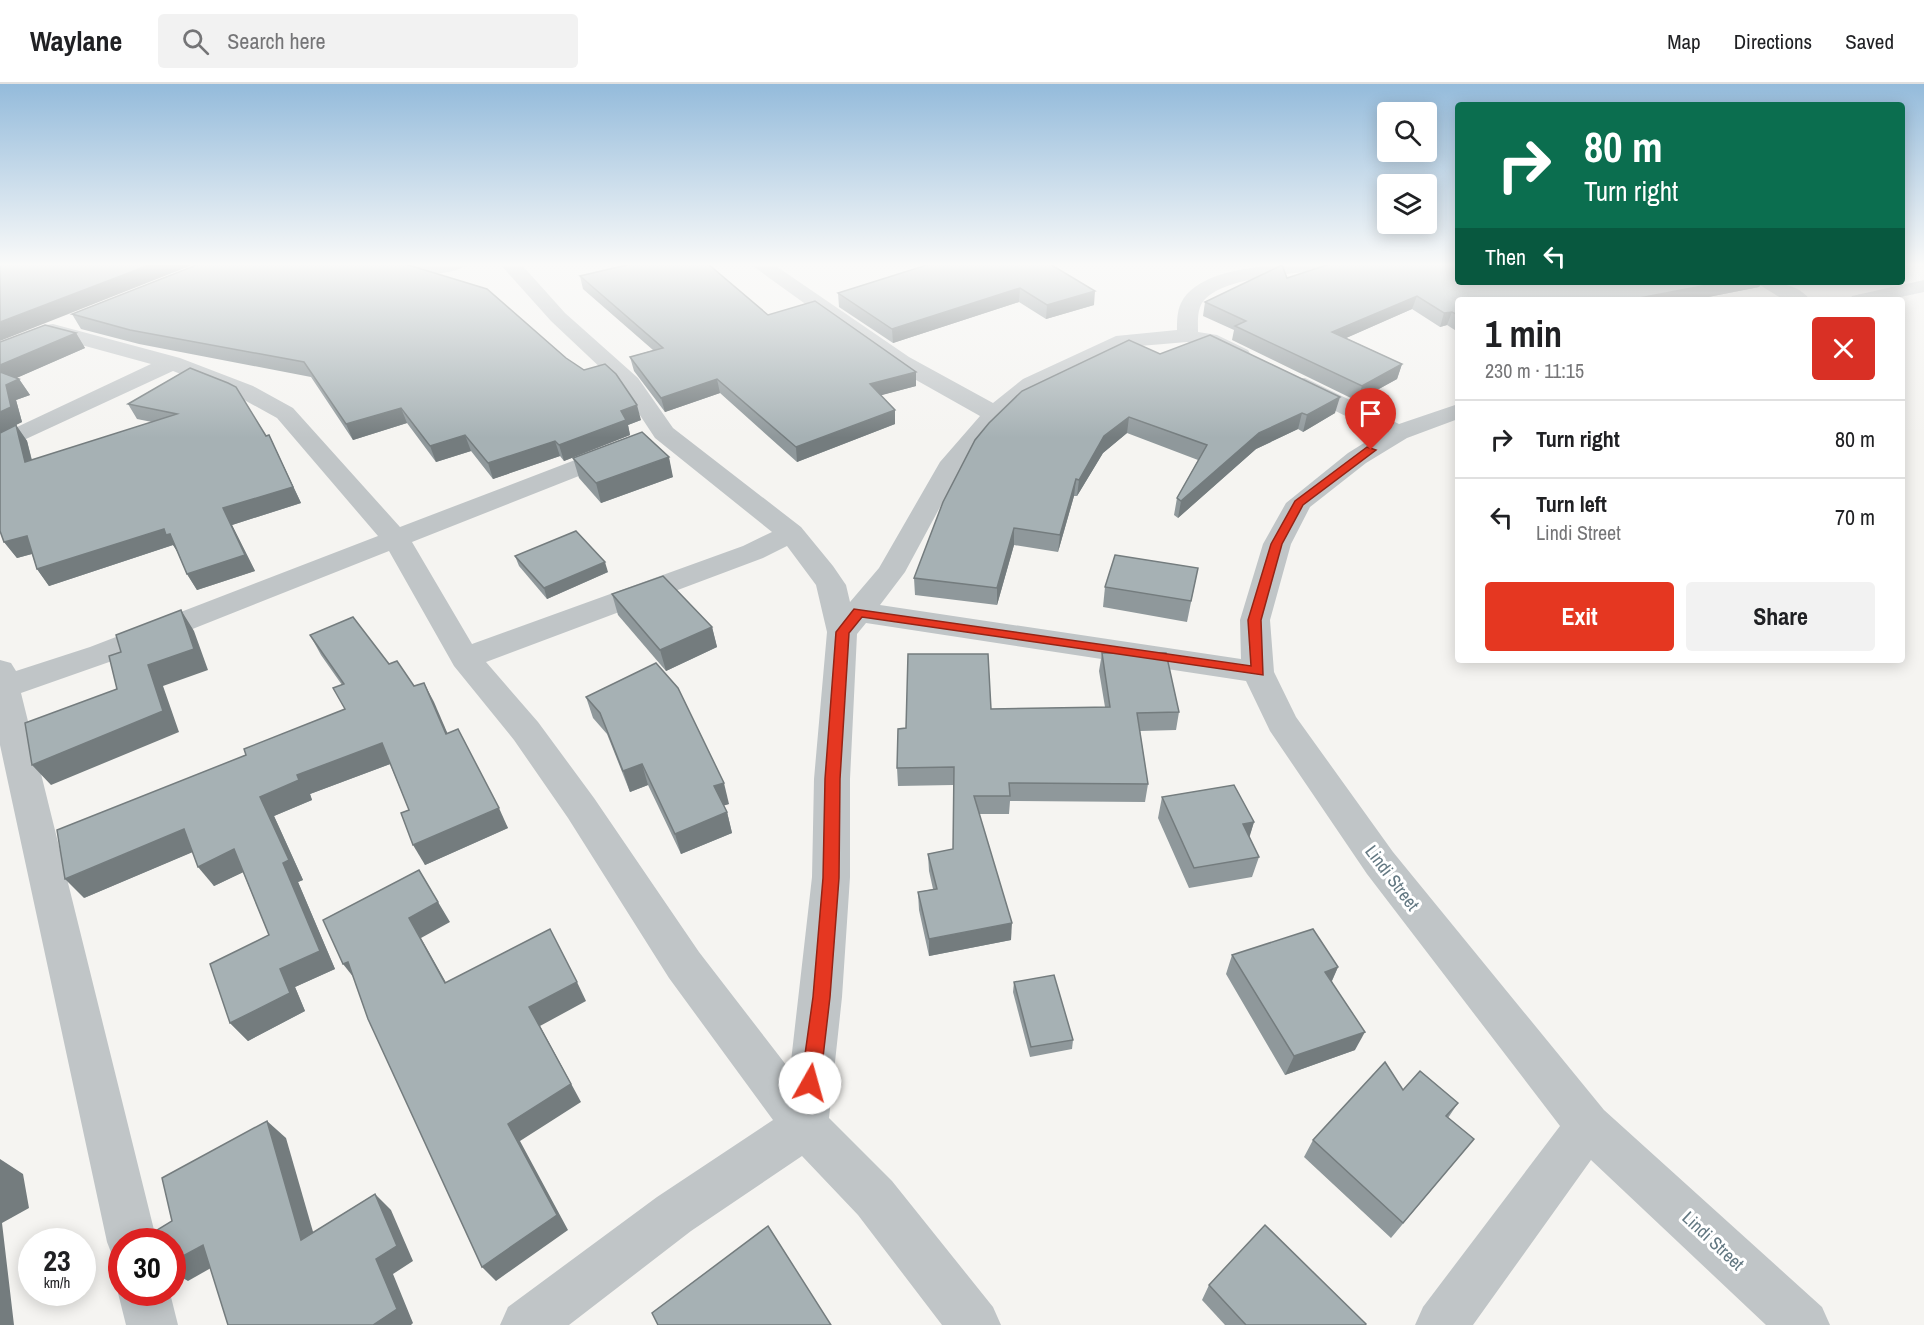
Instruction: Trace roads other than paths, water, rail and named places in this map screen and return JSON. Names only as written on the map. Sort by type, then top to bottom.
[{"type":"street","points":[[73,322],[42,334],[172,363],[245,391],[285,413],[397,540],[465,658],[526,731],[581,808],[684,964],[805,1126],[875,1198],[975,1325]]},
{"type":"street","points":[[563,322],[630,383],[664,433],[791,533],[819,566],[850,622]]},
{"type":"street","points":[[843,322],[901,362],[995,414]]},
{"type":"street","points":[[1187,336],[1189,322]]},
{"type":"street","points":[[526,1325],[674,1214],[805,1126],[821,997],[831,878],[832,779],[850,622],[891,572],[949,467],[995,414],[1031,384],[1124,341],[1187,336],[1209,340],[1398,433]]},
{"type":"street","points":[[0,444],[172,363]]},
{"type":"street","name":"Lindi Street","points":[[1455,412],[1398,433],[1357,458],[1299,503],[1277,544],[1255,620],[1258,672],[1282,722],[1380,863],[1588,1126],[1804,1325]]},
{"type":"street","points":[[129,1228],[2,679],[101,654],[397,540],[664,433]]},
{"type":"street","points":[[465,658],[753,552],[791,533]]},
{"type":"street","points":[[850,622],[1258,672]]},
{"type":"street","points":[[1441,1325],[1588,1126]]},
{"type":"street","points":[[147,1306],[152,1325]]}]
